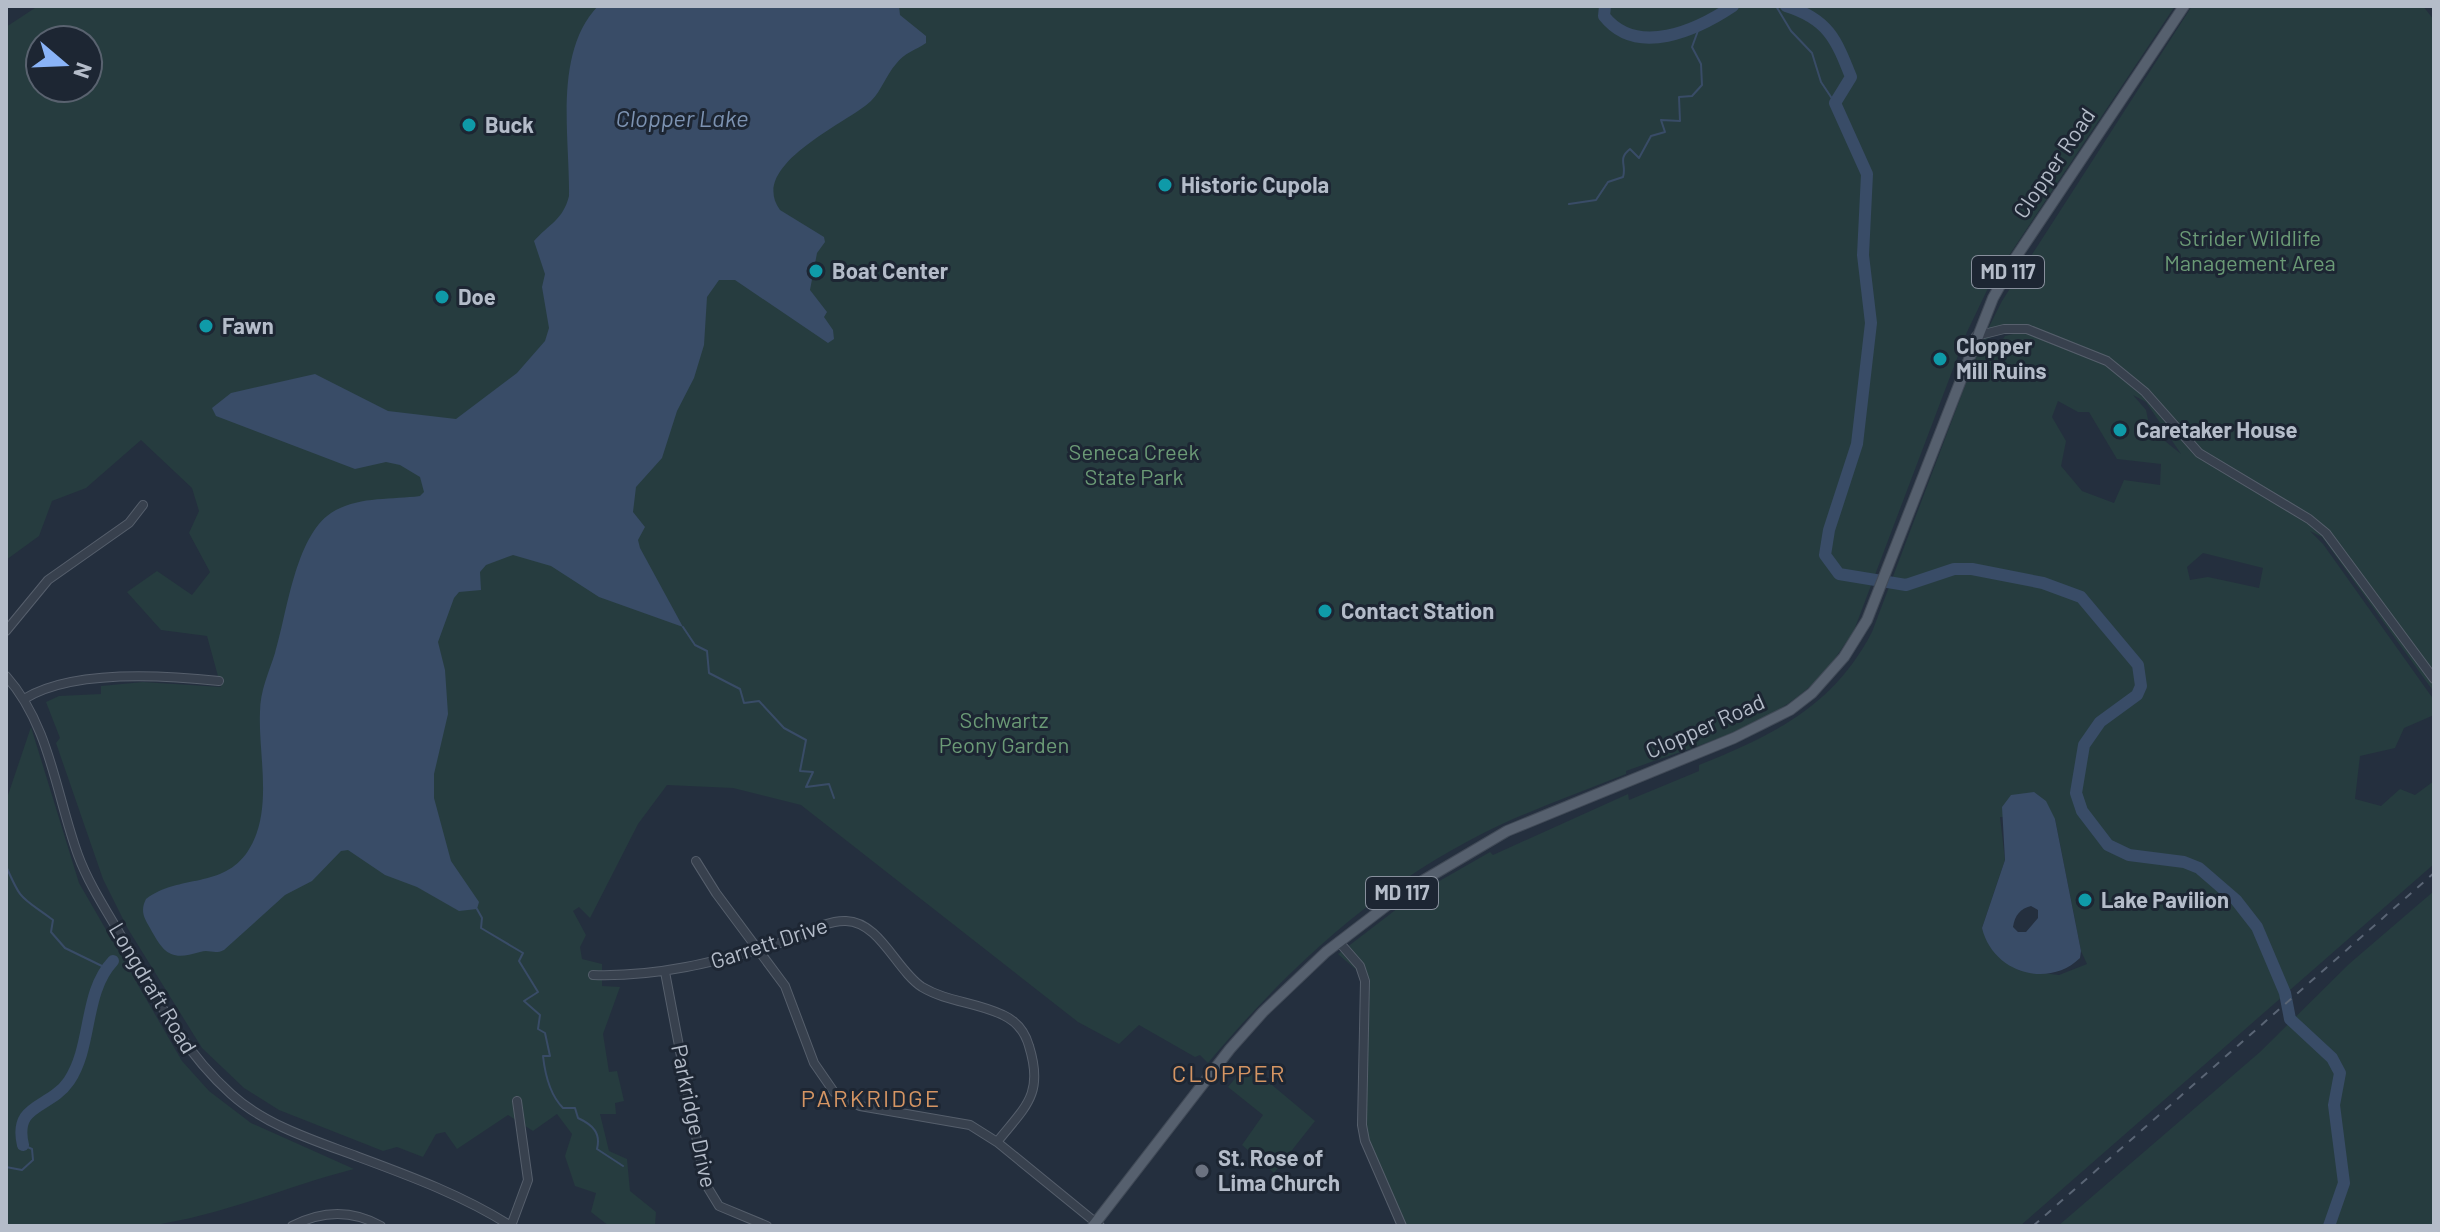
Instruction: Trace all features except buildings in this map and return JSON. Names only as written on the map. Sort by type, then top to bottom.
[{"type":"main road","name":"Clopper Road","points":[[1096,1225],[1230,1049],[1289,985],[1407,890],[1507,831],[1734,738],[1790,710],[1812,693],[1844,657],[1876,598],[1976,336],[2016,257],[2184,6]]},
{"type":"street","points":[[1976,336],[2004,329],[2027,329],[2115,366],[2145,392],[2199,453],[2309,519],[2326,533],[2434,679]]},
{"type":"street","points":[[6,631],[48,580],[129,523],[143,505]]},
{"type":"street","name":"Longdraft Road","points":[[6,676],[24,699],[44,739],[71,833],[89,880],[178,1035],[207,1072],[235,1098],[267,1119],[309,1139],[454,1194],[511,1226]]},
{"type":"street","points":[[24,699],[38,689],[58,684],[107,679],[162,677],[219,681]]},
{"type":"street","points":[[696,861],[785,986],[814,1063],[834,1092],[860,1106],[961,1122],[997,1142],[1096,1225]]},
{"type":"street","name":"Garrett Drive","points":[[593,975],[665,972],[758,949],[834,923],[851,921],[872,933],[901,969],[922,987],[1002,1014],[1016,1023],[1027,1040],[1036,1067],[1036,1087],[1029,1103],[997,1142]]},
{"type":"street","points":[[1339,942],[1360,966],[1365,981],[1362,1094],[1365,1141],[1402,1226]]},
{"type":"street","name":"Parkridge Drive","points":[[665,972],[705,1183],[719,1206],[733,1215],[767,1226]]},
{"type":"street","points":[[511,1226],[528,1180],[517,1101]]},
{"type":"street","points":[[292,1226],[318,1215],[339,1213],[381,1226]]},
{"type":"green space","name":"Seneca Creek State Park","points":[[38,6],[2175,6],[1990,284],[1967,332],[1853,633],[1820,677],[1795,699],[1749,725],[1626,771],[1626,774],[1515,818],[1457,847],[1417,872],[1341,928],[1306,959],[1208,1063],[1200,1055],[1195,1057],[1139,1025],[1119,1044],[1078,1022],[801,805],[733,788],[667,785],[638,824],[590,918],[579,907],[573,911],[586,935],[580,947],[582,959],[602,964],[602,986],[620,987],[603,1034],[609,1072],[617,1071],[624,1101],[615,1103],[616,1114],[600,1114],[609,1151],[627,1159],[630,1191],[656,1212],[655,1226],[609,1226],[591,1212],[596,1193],[575,1186],[565,1156],[572,1134],[557,1114],[533,1131],[508,1115],[457,1149],[445,1132],[436,1134],[423,1157],[397,1147],[383,1151],[279,1110],[244,1088],[202,1048],[128,929],[103,879],[56,743],[60,738],[46,702],[59,696],[101,694],[101,686],[143,682],[221,687],[207,636],[161,630],[127,592],[157,571],[192,595],[210,572],[189,533],[199,511],[192,488],[141,440],[86,488],[52,501],[39,536],[6,560],[6,27]]},
{"type":"green space","name":"Strider Wildlife Management Area","points":[[2192,6],[2423,6],[2434,20],[2434,692],[2322,537],[2310,531],[2323,544],[2434,700],[2434,715],[2404,728],[2395,748],[2360,756],[2355,799],[2381,806],[2400,789],[2415,795],[2434,781],[2434,864],[2020,1226],[1406,1226],[1372,1151],[1365,1123],[1368,980],[1338,954],[1415,895],[1490,852],[1493,855],[1628,794],[1629,800],[1699,771],[1699,765],[1776,730],[1820,699],[1839,680],[1872,632],[1982,341],[2002,301]],"holes":[[[2009,330],[2017,333],[2005,336],[1990,359],[1982,341]],[[2133,395],[2146,402],[2181,454],[2150,429],[2146,410]],[[2058,401],[2078,412],[2089,412],[2117,459],[2161,464],[2160,485],[2124,480],[2114,503],[2082,491],[2061,466],[2066,441],[2052,417]],[[2203,553],[2263,568],[2259,588],[2208,577],[2190,580],[2187,567]],[[2000,817],[2055,819],[2081,951],[2087,964],[2059,975],[2018,970],[1982,928],[2005,860]]]},
{"type":"green space","points":[[31,727],[79,883],[182,1061],[209,1091],[251,1123],[354,1169],[174,1222],[112,1229],[6,1226],[6,801]]},
{"type":"green space","points":[[2434,891],[2434,1226],[2058,1226],[2260,1052],[2349,964]]},
{"type":"green space","points":[[1247,1064],[1315,1121],[1274,1173],[1242,1145],[1263,1115],[1228,1087]]},
{"type":"water","name":"Clopper Lake","points":[[598,6],[899,6],[900,15],[926,36],[926,43],[899,60],[871,101],[804,147],[777,177],[773,193],[780,210],[824,237],[825,242],[817,253],[810,290],[827,312],[824,317],[833,330],[834,339],[828,343],[735,280],[719,280],[707,297],[704,345],[694,378],[677,411],[662,458],[636,487],[633,512],[645,527],[638,540],[640,548],[683,627],[599,597],[551,566],[513,555],[486,565],[480,572],[481,590],[459,592],[454,598],[438,642],[445,670],[448,714],[434,774],[434,798],[451,861],[479,902],[477,909],[459,911],[417,887],[385,875],[348,850],[341,851],[312,881],[285,895],[224,950],[182,956],[169,953],[145,918],[143,907],[146,899],[172,886],[226,871],[248,851],[256,835],[263,801],[262,697],[294,577],[309,540],[319,524],[341,508],[363,501],[420,496],[424,492],[420,477],[400,465],[386,462],[355,469],[216,416],[212,408],[231,393],[315,374],[388,411],[456,419],[517,373],[545,341],[549,328],[542,287],[545,274],[534,241],[559,216],[569,196],[569,71],[584,25]]},
{"type":"water","points":[[2034,792],[2046,801],[2055,819],[2081,951],[2080,958],[2053,973],[2023,972],[2009,965],[1997,956],[1982,928],[2005,860],[2002,807],[2011,795]],"holes":[[[2031,906],[2038,910],[2038,918],[2026,932],[2018,932],[2013,927],[2024,909]]]},
{"type":"waterway","points":[[1605,6],[1604,16],[1618,29],[1633,36],[1650,38],[1685,31],[1733,6]]},
{"type":"waterway","points":[[1776,6],[1791,31],[1812,53],[1821,82],[1835,103]]},
{"type":"waterway","points":[[1786,6],[1812,17],[1835,41],[1851,77],[1835,103],[1867,174],[1863,255],[1871,323],[1857,444],[1829,530],[1825,555],[1839,574],[1906,585],[1954,569],[1972,569],[2043,583],[2081,597],[2138,665],[2141,686],[2137,695],[2100,722],[2084,745],[2076,793],[2082,811],[2108,845],[2129,855],[2184,862],[2199,868],[2236,900],[2257,927],[2285,993],[2290,1019],[2332,1058],[2340,1073],[2334,1105],[2344,1183],[2329,1226]]},
{"type":"waterway","points":[[1569,204],[1596,200],[1608,182],[1623,177],[1623,159],[1630,149],[1639,158],[1651,136],[1665,132],[1661,120],[1680,121],[1679,97],[1692,96],[1702,85],[1701,64],[1692,47],[1699,28]]},
{"type":"waterway","points":[[683,627],[695,645],[707,651],[709,673],[740,689],[744,703],[759,701],[784,728],[806,740],[800,771],[813,772],[806,787],[829,784],[834,798]]},
{"type":"waterway","points":[[6,866],[24,898],[53,920],[51,932],[65,948],[106,968]]},
{"type":"waterway","points":[[477,909],[482,918],[481,928],[523,953],[519,961],[538,992],[524,1001],[540,1015],[538,1029],[545,1033],[550,1056],[543,1056],[545,1070],[555,1097],[563,1108],[575,1108],[578,1118],[595,1130],[597,1149],[623,1166]]},
{"type":"waterway","points":[[23,1145],[23,1121],[35,1108],[61,1090],[77,1067],[97,988],[113,961]]},
{"type":"waterway","points":[[6,1167],[22,1170],[33,1160],[32,1149],[23,1145]]},
{"type":"railway","points":[[2033,1226],[2434,873]]},
{"type":"place","name":"Buck","points":[[469,125]]},
{"type":"place","name":"Historic Cupola","points":[[1165,185]]},
{"type":"place","name":"Boat Center","points":[[816,271]]},
{"type":"place","name":"Doe","points":[[442,297]]},
{"type":"place","name":"Fawn","points":[[206,326]]},
{"type":"place","name":"Clopper Mill Ruins","points":[[1940,359]]},
{"type":"place","name":"Caretaker House","points":[[2120,430]]},
{"type":"place","name":"Contact Station","points":[[1325,611]]},
{"type":"place","name":"Lake Pavilion","points":[[2085,900]]},
{"type":"place","name":"St. Rose of Lima Church","points":[[1202,1171]]},
{"type":"district","name":"CLOPPER","points":[[1229,1074]]},
{"type":"district","name":"PARKRIDGE","points":[[871,1099]]},
{"type":"park label","name":"Schwartz Peony Garden","points":[[1004,732]]}]
